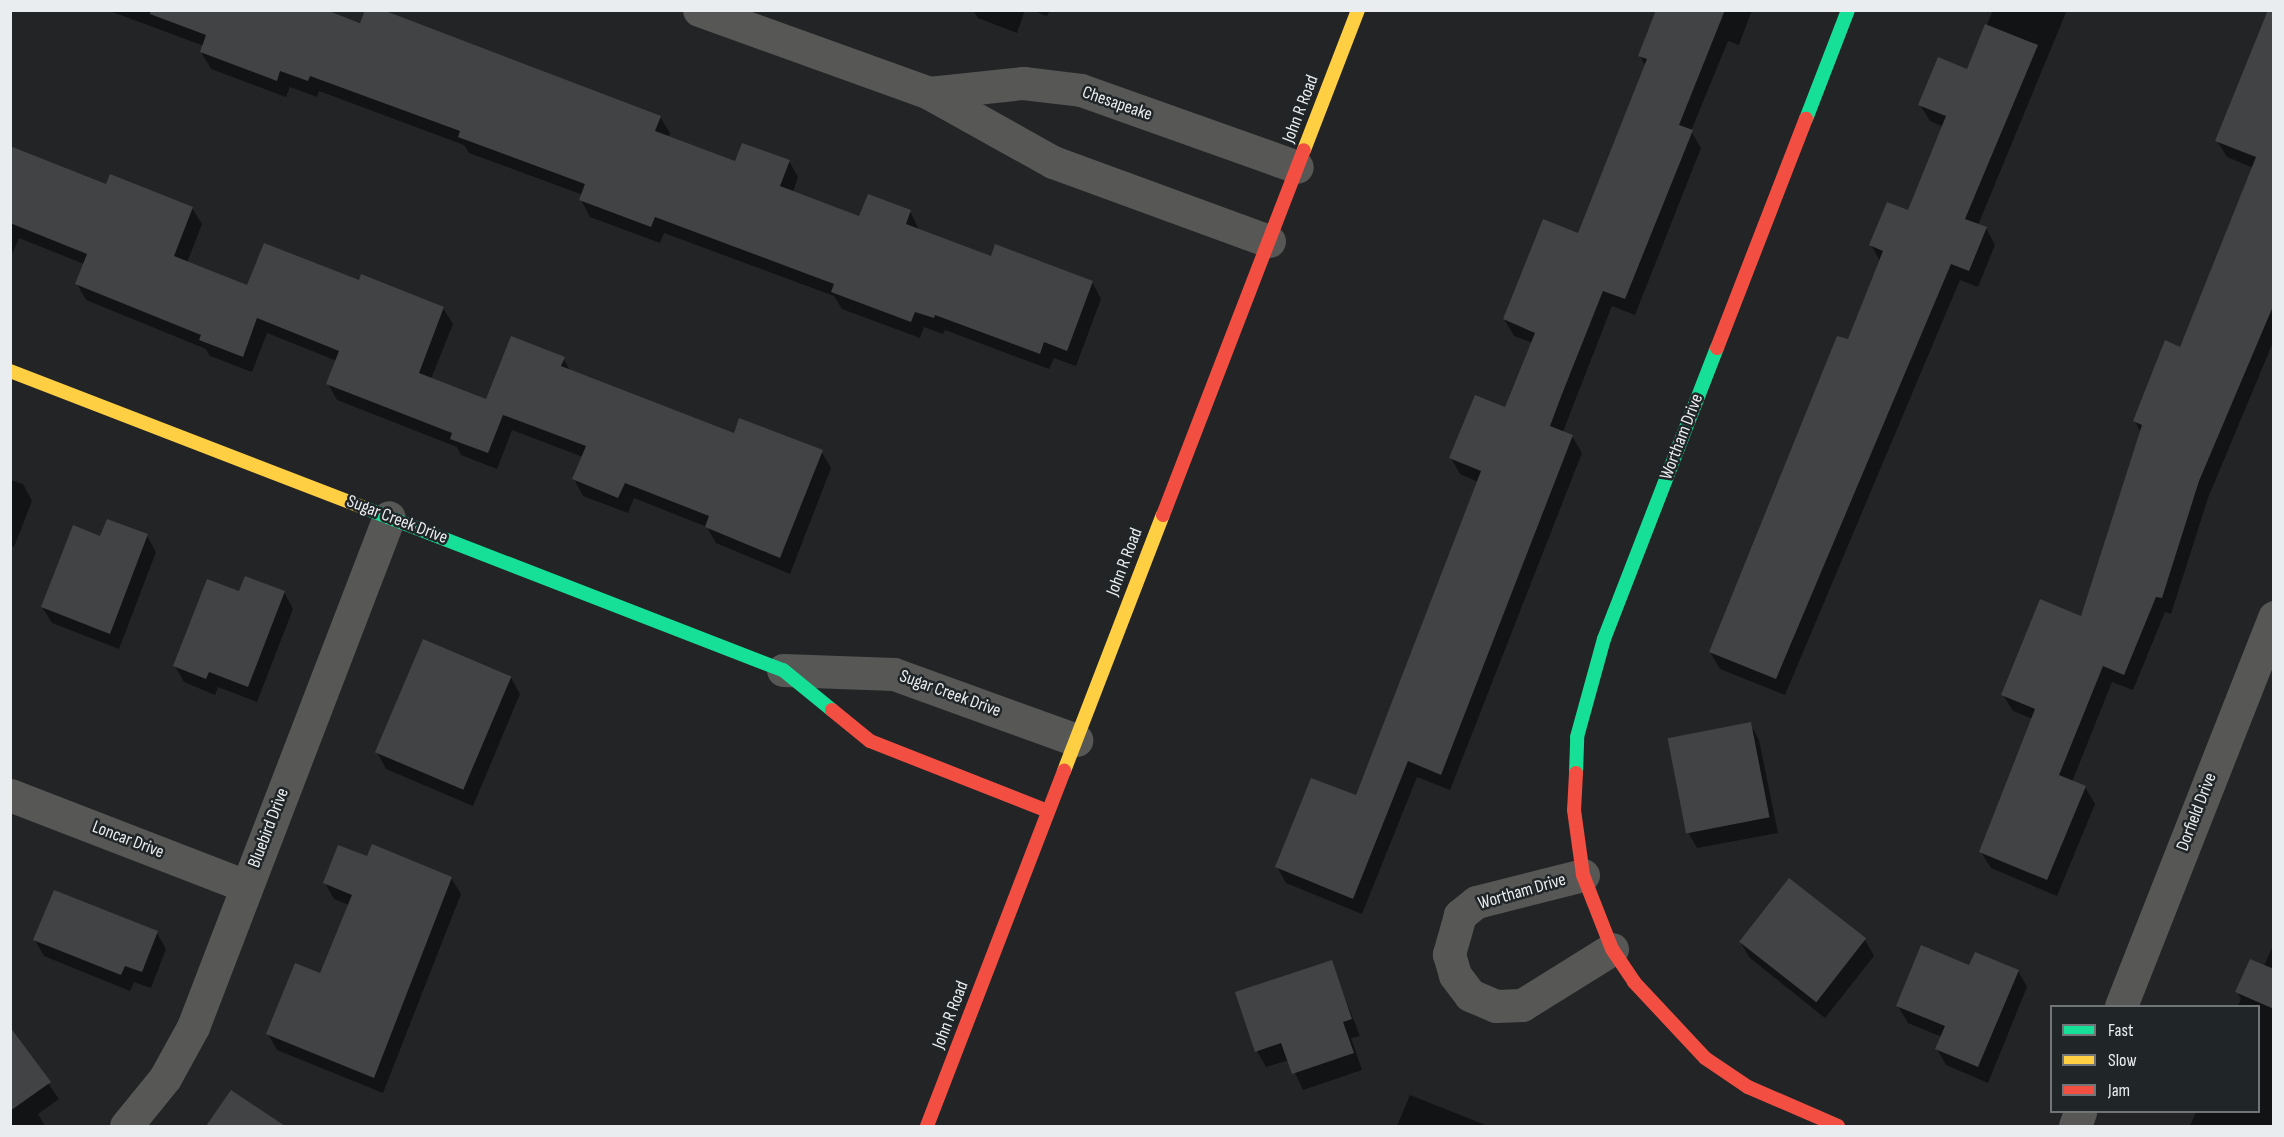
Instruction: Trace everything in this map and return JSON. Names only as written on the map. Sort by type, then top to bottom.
[{"type":"street","name":"Chesapeake","points":[[699,10],[929,93],[1053,162],[1269,241]]},
{"type":"street","name":"John R Road","points":[[927,1126],[1358,10]]},
{"type":"street","name":"Wortham Drive","points":[[1838,1126],[1748,1087],[1705,1058],[1634,982],[1612,949],[1583,875],[1574,810],[1577,737],[1589,684],[1848,10]]},
{"type":"street","name":"Chesapeake","points":[[929,93],[1023,83],[1081,90],[1298,167]]},
{"type":"street","name":"Sugar Creek Drive","points":[[10,371],[783,670],[870,741],[1048,811]]},
{"type":"street","name":"Bluebird Drive","points":[[126,1126],[165,1078],[193,1027],[389,517]]},
{"type":"street","name":"Dorfield Drive","points":[[2121,1005],[2274,617]]},
{"type":"street","name":"Sugar Creek Drive","points":[[783,670],[894,674],[1076,740]]},
{"type":"street","name":"Loncar Drive","points":[[10,795],[246,886]]},
{"type":"street","name":"Wortham Drive","points":[[1583,875],[1476,902],[1460,915],[1449,954],[1455,975],[1470,995],[1496,1006],[1522,1005],[1612,949]]},
{"type":"building","points":[[150,10],[326,10],[360,23],[365,10],[383,10],[661,116],[655,131],[735,161],[742,143],[790,160],[780,186],[859,216],[868,194],[911,210],[906,224],[991,256],[995,244],[1093,281],[1067,351],[1044,342],[1040,354],[935,315],[934,318],[915,312],[911,322],[831,292],[834,284],[655,217],[651,227],[579,200],[585,184],[458,137],[460,131],[310,76],[308,81],[280,71],[277,81],[200,52],[206,35],[150,14]]},
{"type":"building","points":[[1656,10],[1725,10],[1679,125],[1693,130],[1625,299],[1603,291],[1562,394],[1550,426],[1573,435],[1441,775],[1408,761],[1353,899],[1275,867],[1311,778],[1356,795],[1481,471],[1449,458],[1475,395],[1505,407],[1535,333],[1503,319],[1543,219],[1578,233],[1647,59],[1638,56]]},
{"type":"building","points":[[2268,10],[2274,10],[2274,304],[2199,481],[2162,598],[2156,597],[2124,675],[2103,666],[2059,775],[2086,786],[2047,880],[1979,852],[2035,709],[2001,695],[2040,599],[2081,616],[2142,425],[2133,421],[2165,340],[2180,347],[2256,157],[2215,141]]},
{"type":"building","points":[[1985,24],[2038,45],[1965,219],[1987,227],[1969,271],[1951,264],[1776,679],[1709,652],[1837,336],[1848,339],[1883,251],[1869,245],[1887,202],[1908,210],[1946,116],[1918,105],[1938,57],[1967,69]]},
{"type":"building","points":[[10,146],[106,184],[110,174],[193,207],[174,256],[247,285],[264,243],[359,280],[361,274],[444,307],[419,373],[486,399],[511,336],[565,357],[561,366],[734,433],[739,418],[823,450],[780,558],[705,527],[709,516],[625,483],[618,498],[572,479],[586,446],[503,415],[488,453],[450,439],[452,433],[326,384],[339,351],[257,318],[243,357],[199,340],[201,335],[75,284],[87,254],[10,223]]},
{"type":"building","points":[[107,519],[148,534],[110,634],[41,607],[73,525],[100,536]]},
{"type":"building","points":[[245,576],[285,591],[248,687],[209,672],[206,679],[173,666],[207,579],[239,591]]},
{"type":"building","points":[[423,639],[511,677],[463,790],[375,752]]},
{"type":"building","points":[[1751,722],[1770,817],[1686,833],[1668,738]]},
{"type":"building","points":[[372,844],[452,877],[374,1078],[266,1034],[295,963],[320,973],[352,895],[323,883],[338,845],[367,856]]},
{"type":"building","points":[[1789,878],[1866,938],[1816,1002],[1739,942]]},
{"type":"building","points":[[54,890],[158,931],[142,972],[125,966],[121,975],[33,940]]},
{"type":"building","points":[[1921,945],[1969,965],[1975,952],[2019,970],[1978,1067],[1935,1049],[1945,1026],[1896,1006]]},
{"type":"building","points":[[2250,959],[2274,969],[2274,1009],[2235,992]]},
{"type":"building","points":[[1332,960],[1352,1019],[1343,1022],[1354,1053],[1292,1074],[1281,1043],[1255,1052],[1235,992]]},
{"type":"building","points":[[10,1027],[51,1082],[10,1111]]},
{"type":"building","points":[[231,1090],[285,1126],[206,1126]]},
{"type":"traffic: fast","points":[[1806,119],[1848,10]]},
{"type":"traffic: fast","points":[[1576,773],[1577,737],[1604,639],[1717,348]]},
{"type":"traffic: fast","points":[[362,507],[783,670],[832,710]]},
{"type":"traffic: slow","points":[[1304,150],[1358,10]]},
{"type":"traffic: slow","points":[[10,371],[362,507]]},
{"type":"traffic: slow","points":[[1064,771],[1163,515]]},
{"type":"traffic: jam","points":[[1717,348],[1806,119]]},
{"type":"traffic: jam","points":[[1163,515],[1304,150]]},
{"type":"traffic: jam","points":[[832,710],[870,741],[1048,811]]},
{"type":"traffic: jam","points":[[927,1126],[1064,771]]},
{"type":"traffic: jam","points":[[1576,773],[1574,810],[1583,875],[1612,949],[1634,982],[1705,1058],[1748,1087],[1838,1126]]}]
